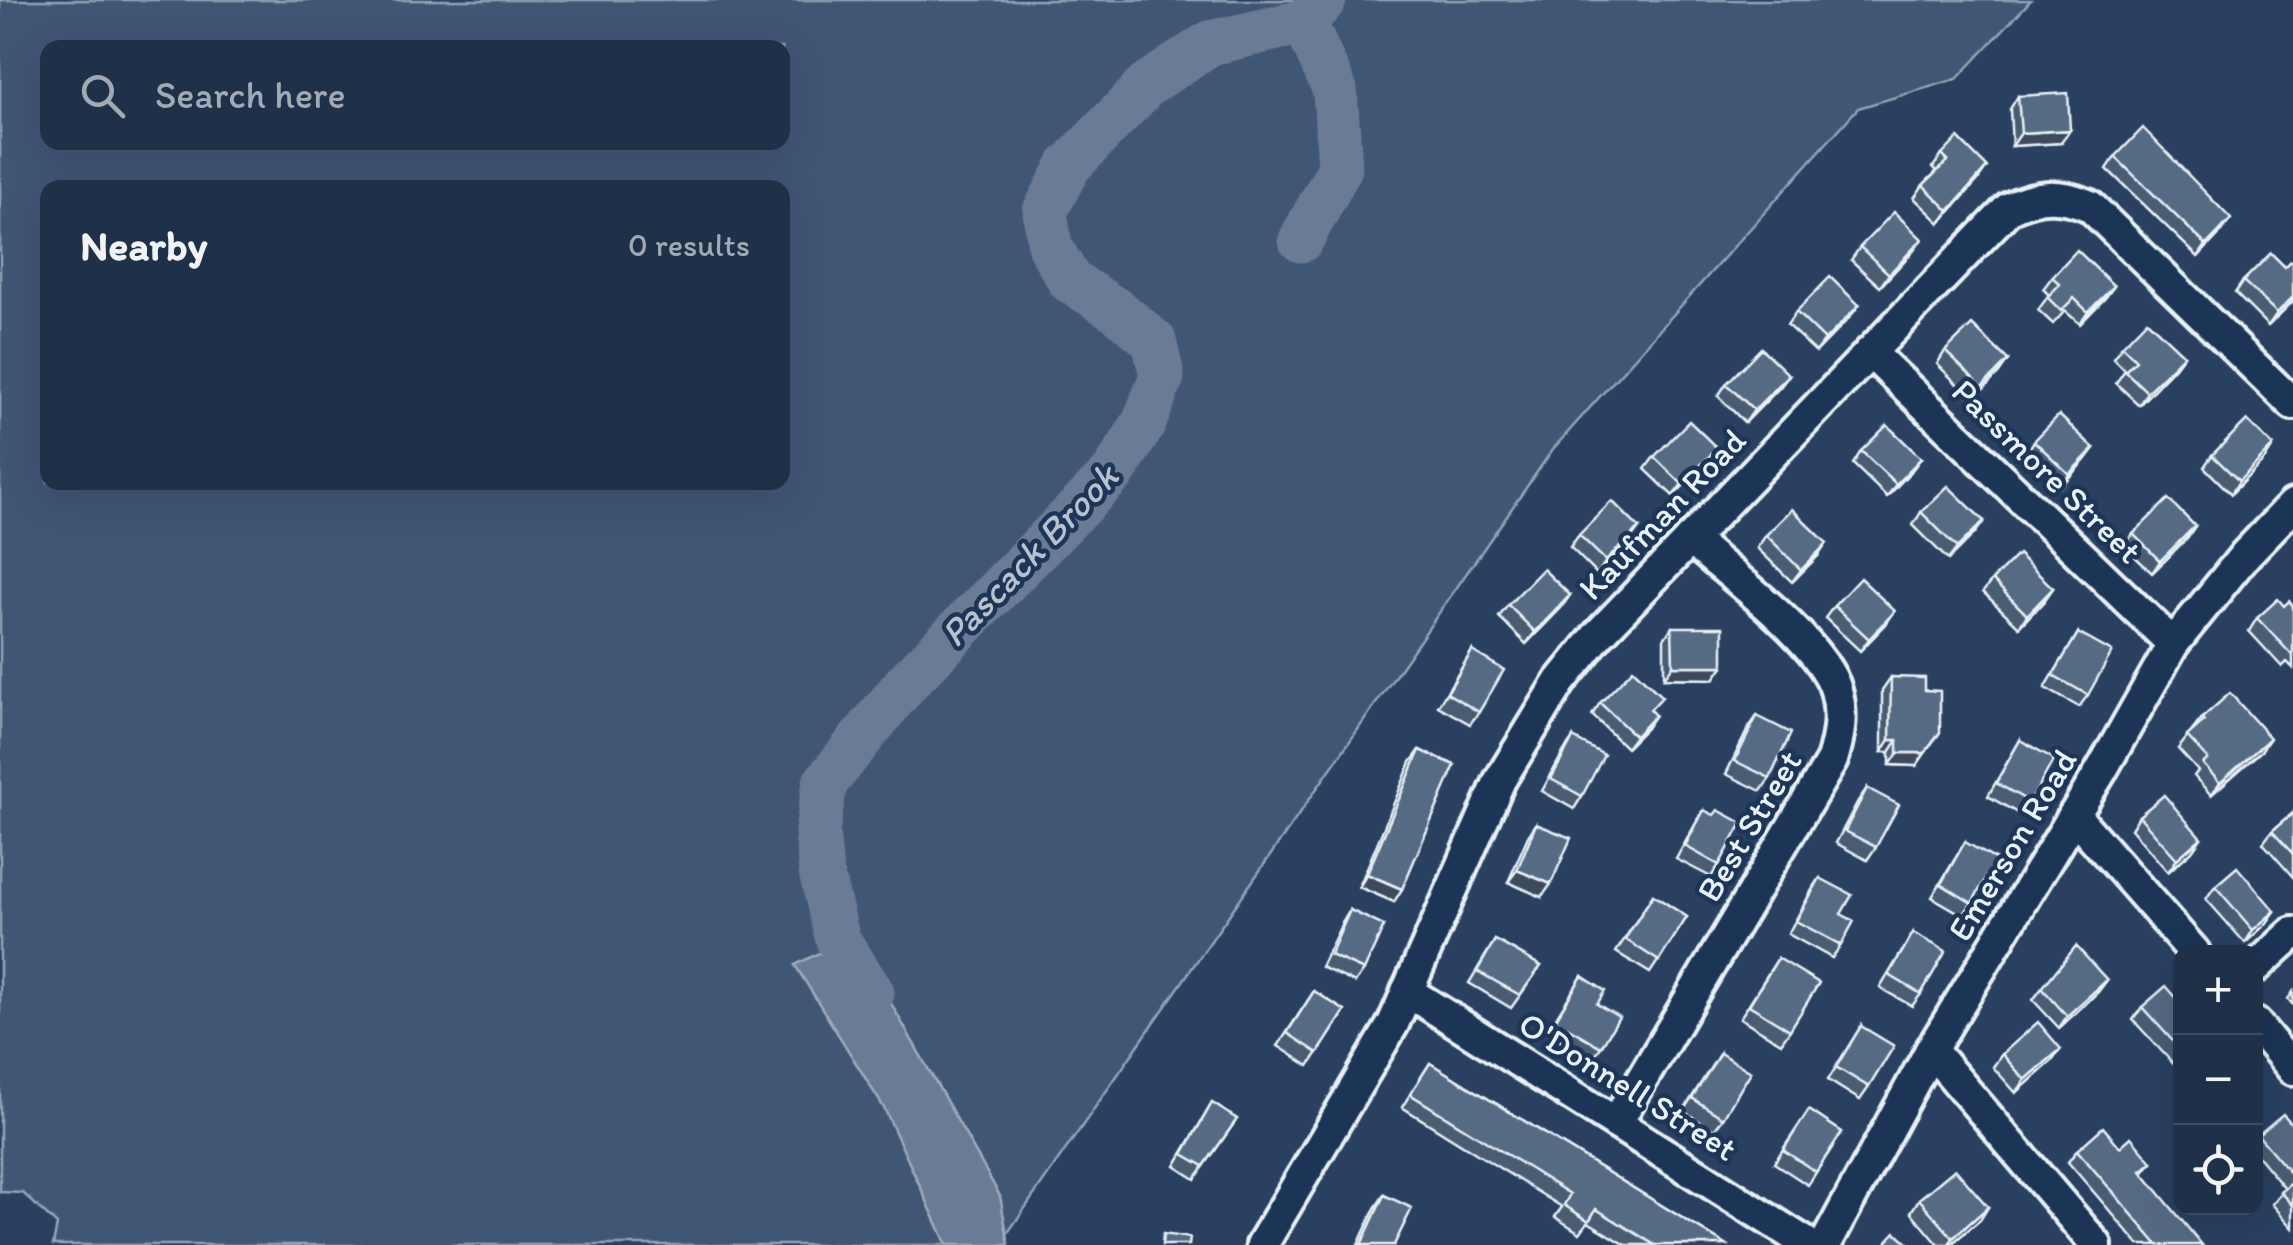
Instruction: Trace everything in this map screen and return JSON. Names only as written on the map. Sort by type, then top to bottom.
[{"type":"street","name":"Kaufman Road","points":[[1262,1245],[1393,1024],[1492,797],[1528,730],[1598,634],[2009,208],[2028,198],[2052,195],[2090,206],[2293,404]]},
{"type":"street","name":"Passmore Street","points":[[1870,352],[2173,644]]},
{"type":"street","name":"Emerson Road","points":[[1826,1245],[1931,1050],[2074,816],[2173,644],[2245,554],[2293,505]]},
{"type":"street","name":"Best Street","points":[[1616,1123],[1832,760],[1839,736],[1836,689],[1814,650],[1690,539]]},
{"type":"street","points":[[2074,816],[2188,945]]},
{"type":"street","points":[[2263,961],[2293,933]]},
{"type":"street","name":"O'Donnell Street","points":[[1407,991],[1809,1245]]},
{"type":"street","points":[[2263,1033],[2293,1069]]},
{"type":"street","points":[[1931,1050],[2096,1245]]},
{"type":"shaded area","points":[[0,0],[2031,0],[1957,79],[1858,108],[1553,449],[1007,1234],[1005,1245],[53,1245],[57,1225],[23,1193],[0,1192]]},
{"type":"shaded area","points":[[853,936],[1000,1196],[1009,1245],[947,1245],[884,1108],[795,965]]},
{"type":"building","points":[[2068,93],[2070,130],[2021,133],[2018,96]]},
{"type":"building","points":[[2143,128],[2231,219],[2206,245],[2115,157]]},
{"type":"building","points":[[1958,138],[1987,167],[1949,211],[1923,185],[1948,161],[1942,155]]},
{"type":"building","points":[[1894,212],[1922,239],[1889,274],[1860,247]]},
{"type":"building","points":[[2077,250],[2114,286],[2088,312],[2074,298],[2061,311],[2047,297],[2060,284],[2052,277]]},
{"type":"building","points":[[2271,253],[2285,267],[2293,263],[2293,297],[2277,313],[2243,281]]},
{"type":"building","points":[[1830,277],[1859,305],[1825,340],[1796,312]]},
{"type":"building","points":[[2147,320],[2184,355],[2147,392],[2125,371],[2136,360],[2122,346]]},
{"type":"building","points":[[1972,325],[2008,360],[1982,387],[1945,351]]},
{"type":"building","points":[[1761,348],[1789,375],[1754,410],[1726,384]]},
{"type":"building","points":[[2059,415],[2094,448],[2069,474],[2034,441]]},
{"type":"building","points":[[2247,420],[2273,446],[2239,481],[2212,455]]},
{"type":"building","points":[[1689,421],[1717,448],[1682,484],[1654,457]]},
{"type":"building","points":[[1887,425],[1921,458],[1896,484],[1861,451]]},
{"type":"building","points":[[1948,486],[1984,521],[1957,548],[1921,512]]},
{"type":"building","points":[[2168,499],[2195,526],[2160,561],[2133,534]]},
{"type":"building","points":[[1612,501],[1639,528],[1606,561],[1579,535]]},
{"type":"building","points":[[1792,509],[1827,543],[1801,570],[1766,535]]},
{"type":"building","points":[[2018,554],[2053,588],[2027,615],[1992,580]]},
{"type":"building","points":[[1543,569],[1570,595],[1535,632],[1508,605]]},
{"type":"building","points":[[1860,578],[1895,611],[1869,639],[1834,606]]},
{"type":"building","points":[[2278,599],[2284,606],[2289,601],[2293,606],[2291,654],[2257,618]]},
{"type":"building","points":[[1672,627],[1723,627],[1723,666],[1673,666]]},
{"type":"building","points":[[2078,633],[2112,652],[2088,695],[2053,675]]},
{"type":"building","points":[[1472,651],[1504,670],[1479,712],[1447,693]]},
{"type":"building","points":[[1633,669],[1662,697],[1650,710],[1655,715],[1635,736],[1600,703]]},
{"type":"building","points":[[1891,677],[1925,678],[1925,690],[1940,691],[1940,732],[1925,753],[1898,753],[1898,740],[1890,740]]},
{"type":"building","points":[[2230,693],[2270,738],[2220,783],[2203,764],[2208,759],[2187,736]]},
{"type":"building","points":[[1757,716],[1791,733],[1770,778],[1735,761]]},
{"type":"building","points":[[1573,738],[1604,755],[1582,796],[1551,779]]},
{"type":"building","points":[[2020,740],[2054,759],[2030,802],[1996,783]]},
{"type":"building","points":[[1420,750],[1455,765],[1402,889],[1367,874]]},
{"type":"building","points":[[1867,788],[1899,805],[1876,847],[1845,831]]},
{"type":"building","points":[[2164,795],[2201,838],[2177,859],[2139,816]]},
{"type":"building","points":[[1704,810],[1714,815],[1718,810],[1742,823],[1719,865],[1685,846]]},
{"type":"building","points":[[2293,813],[2293,854],[2272,831]]},
{"type":"building","points":[[1536,824],[1571,838],[1551,884],[1517,870]]},
{"type":"building","points":[[1965,842],[1996,860],[1972,903],[1941,884]]},
{"type":"building","points":[[2237,867],[2275,911],[2253,930],[2215,886]]},
{"type":"building","points":[[1820,878],[1852,895],[1841,914],[1854,921],[1841,945],[1796,921]]},
{"type":"building","points":[[1653,895],[1687,917],[1659,961],[1625,939]]},
{"type":"building","points":[[1350,910],[1384,926],[1364,970],[1330,955]]},
{"type":"building","points":[[1913,933],[1946,951],[1921,994],[1889,975]]},
{"type":"building","points":[[1495,940],[1541,966],[1520,995],[1477,971]]},
{"type":"building","points":[[2076,946],[2107,980],[2067,1016],[2042,988]]},
{"type":"building","points":[[1778,958],[1819,983],[1790,1030],[1749,1005]]},
{"type":"building","points":[[1582,976],[1605,991],[1597,1004],[1619,1017],[1601,1047],[1555,1020]]},
{"type":"building","points":[[2166,986],[2173,994],[2173,1041],[2142,1007]]},
{"type":"building","points":[[1314,991],[1345,1011],[1318,1053],[1287,1033]]},
{"type":"building","points":[[2038,1022],[2061,1049],[2025,1080],[2002,1054]]},
{"type":"building","points":[[1861,1026],[1894,1046],[1869,1087],[1836,1067]]},
{"type":"building","points":[[1720,1053],[1751,1072],[1723,1118],[1692,1098]]},
{"type":"building","points":[[1430,1063],[1726,1245],[1655,1245],[1596,1209],[1589,1221],[1564,1205],[1570,1194],[1410,1094]]},
{"type":"building","points":[[1212,1103],[1237,1119],[1204,1166],[1183,1154]]},
{"type":"building","points":[[1809,1110],[1842,1132],[1816,1172],[1783,1150]]},
{"type":"building","points":[[2283,1114],[2293,1125],[2293,1176],[2263,1141],[2263,1131]]},
{"type":"building","points":[[2103,1127],[2120,1147],[2131,1137],[2152,1162],[2141,1171],[2173,1210],[2173,1215],[2177,1215],[2202,1245],[2158,1245],[2077,1150]]},
{"type":"building","points":[[1955,1169],[1988,1207],[1953,1238],[1919,1199]]},
{"type":"building","points":[[2293,1182],[2293,1205],[2281,1192]]},
{"type":"building","points":[[1384,1195],[1412,1208],[1394,1245],[1361,1245]]},
{"type":"building","points":[[1896,1232],[1910,1245],[1884,1245]]},
{"type":"building","points":[[1163,1234],[1190,1238],[1189,1245],[1162,1245]]},
{"type":"waterway","name":"Pascack Brook","points":[[872,993],[838,940],[821,872],[817,832],[825,783],[908,681],[1114,472],[1144,423],[1162,376],[1154,341],[1118,311],[1070,281],[1050,247],[1045,211],[1069,166],[1148,84],[1210,43],[1304,22],[1324,0]]},
{"type":"waterway","points":[[1301,240],[1340,168],[1335,90],[1304,22]]}]
